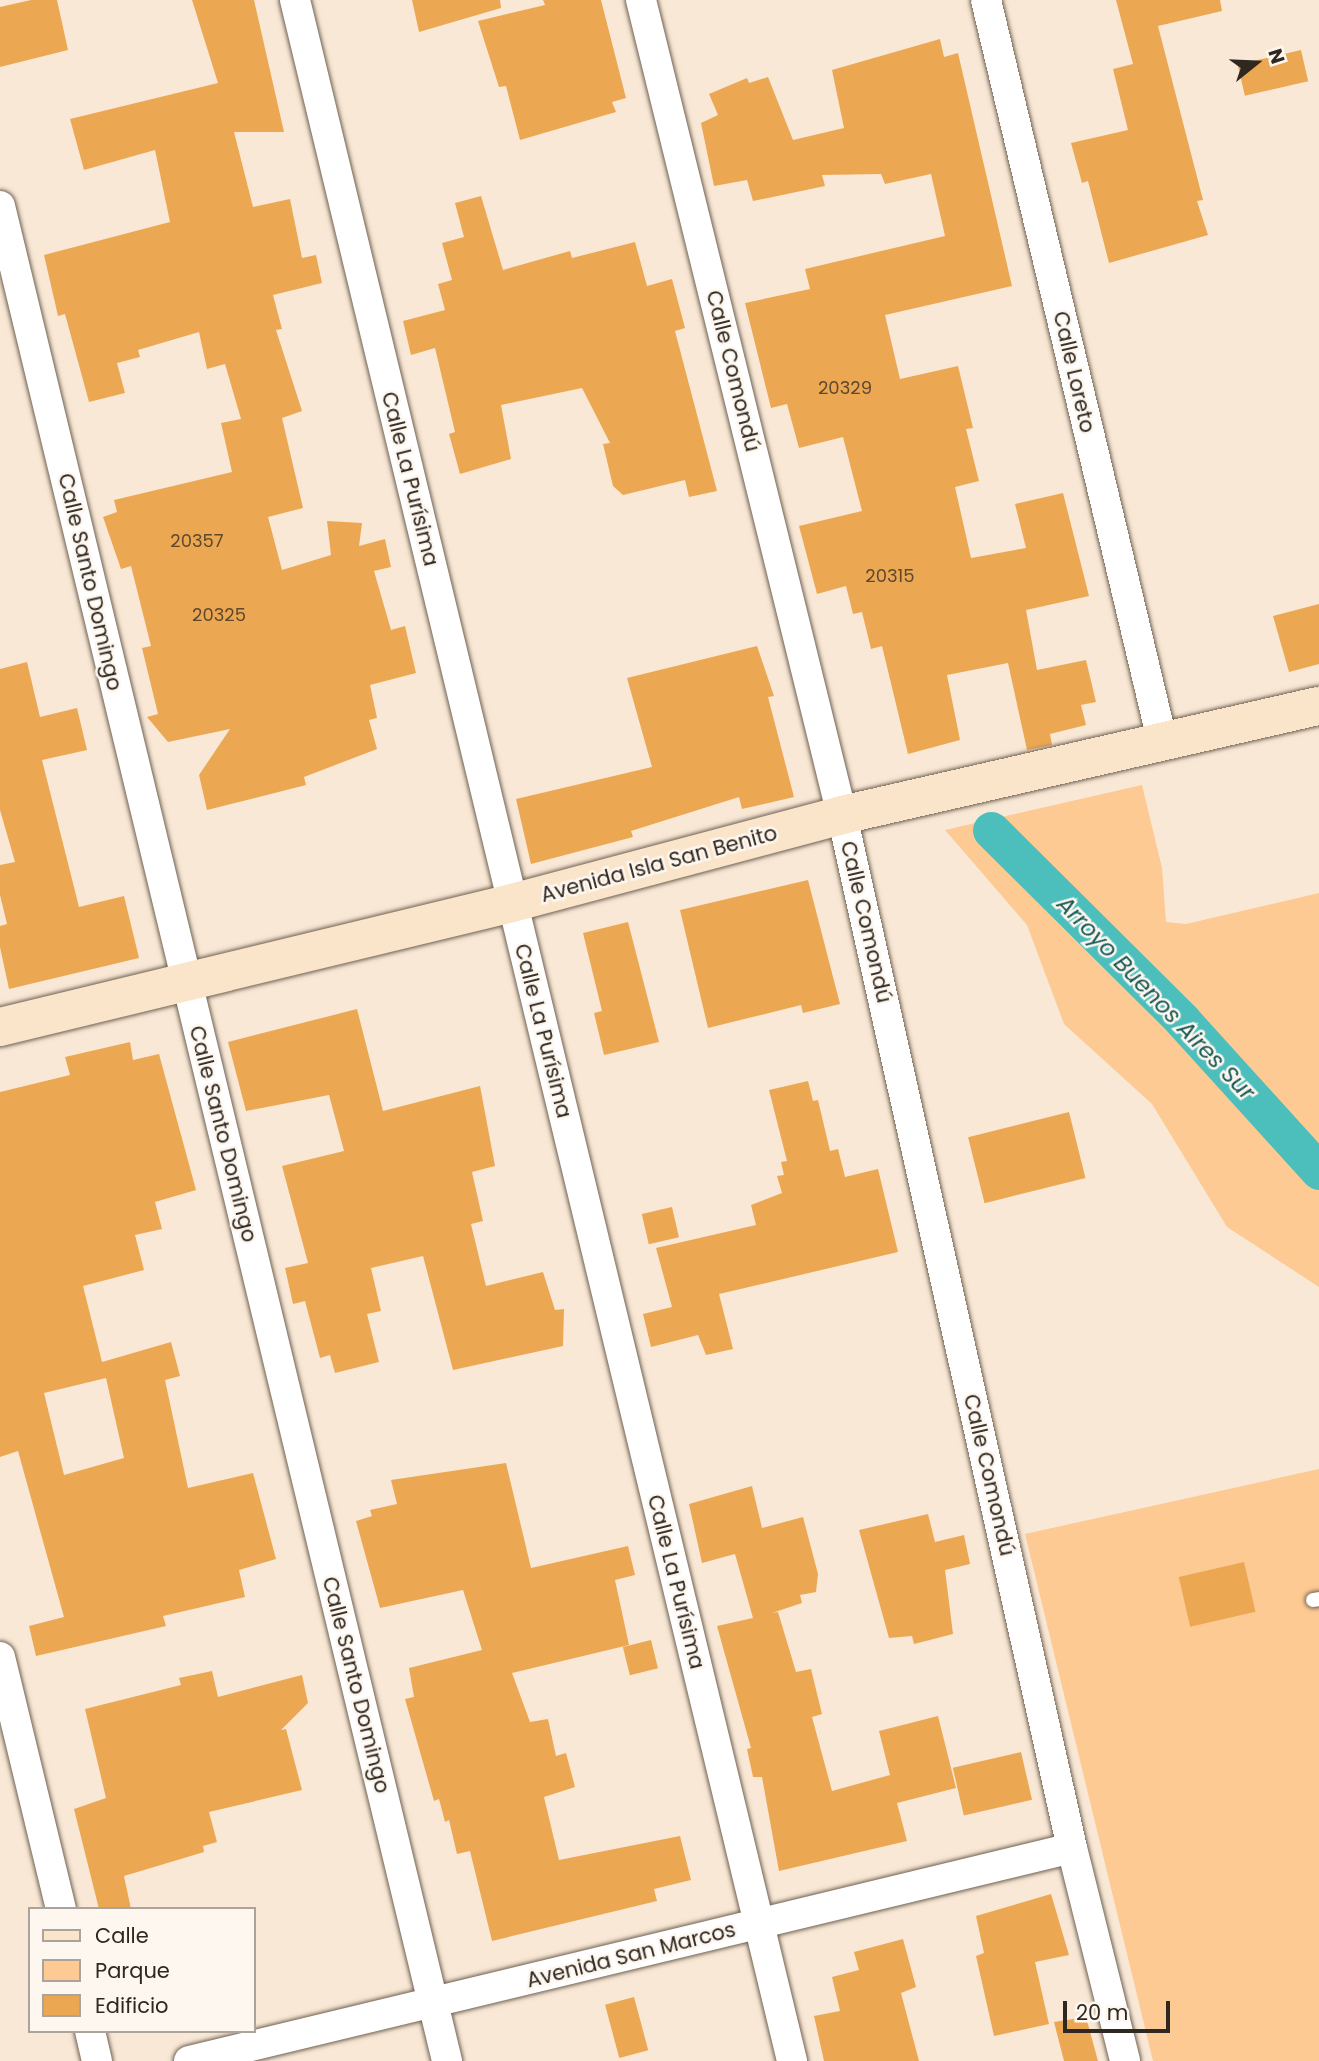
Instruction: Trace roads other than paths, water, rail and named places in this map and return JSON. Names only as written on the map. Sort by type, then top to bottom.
[{"type":"main road","name":"Avenida Isla San Benito","points":[[0,1027],[512,903],[842,815],[1163,744],[1319,706]]},
{"type":"street","name":"Calle La Purísima","points":[[295,0],[792,2061]]},
{"type":"street","name":"Calle Comondú","points":[[641,0],[842,815],[1072,1849],[1125,2061]]},
{"type":"street","name":"Calle Loreto","points":[[986,0],[1163,744]]},
{"type":"street","name":"Calle Santo Domingo","points":[[0,206],[447,2061]]},
{"type":"street","points":[[0,1657],[61,1907]]},
{"type":"street","name":"Avenida San Marcos","points":[[189,2061],[1072,1849]]},
{"type":"street","points":[[90,2033],[97,2061]]},
{"type":"waterway","name":"Arroyo Buenos Aires Sur","points":[[991,830],[1182,1020],[1319,1171]]}]
